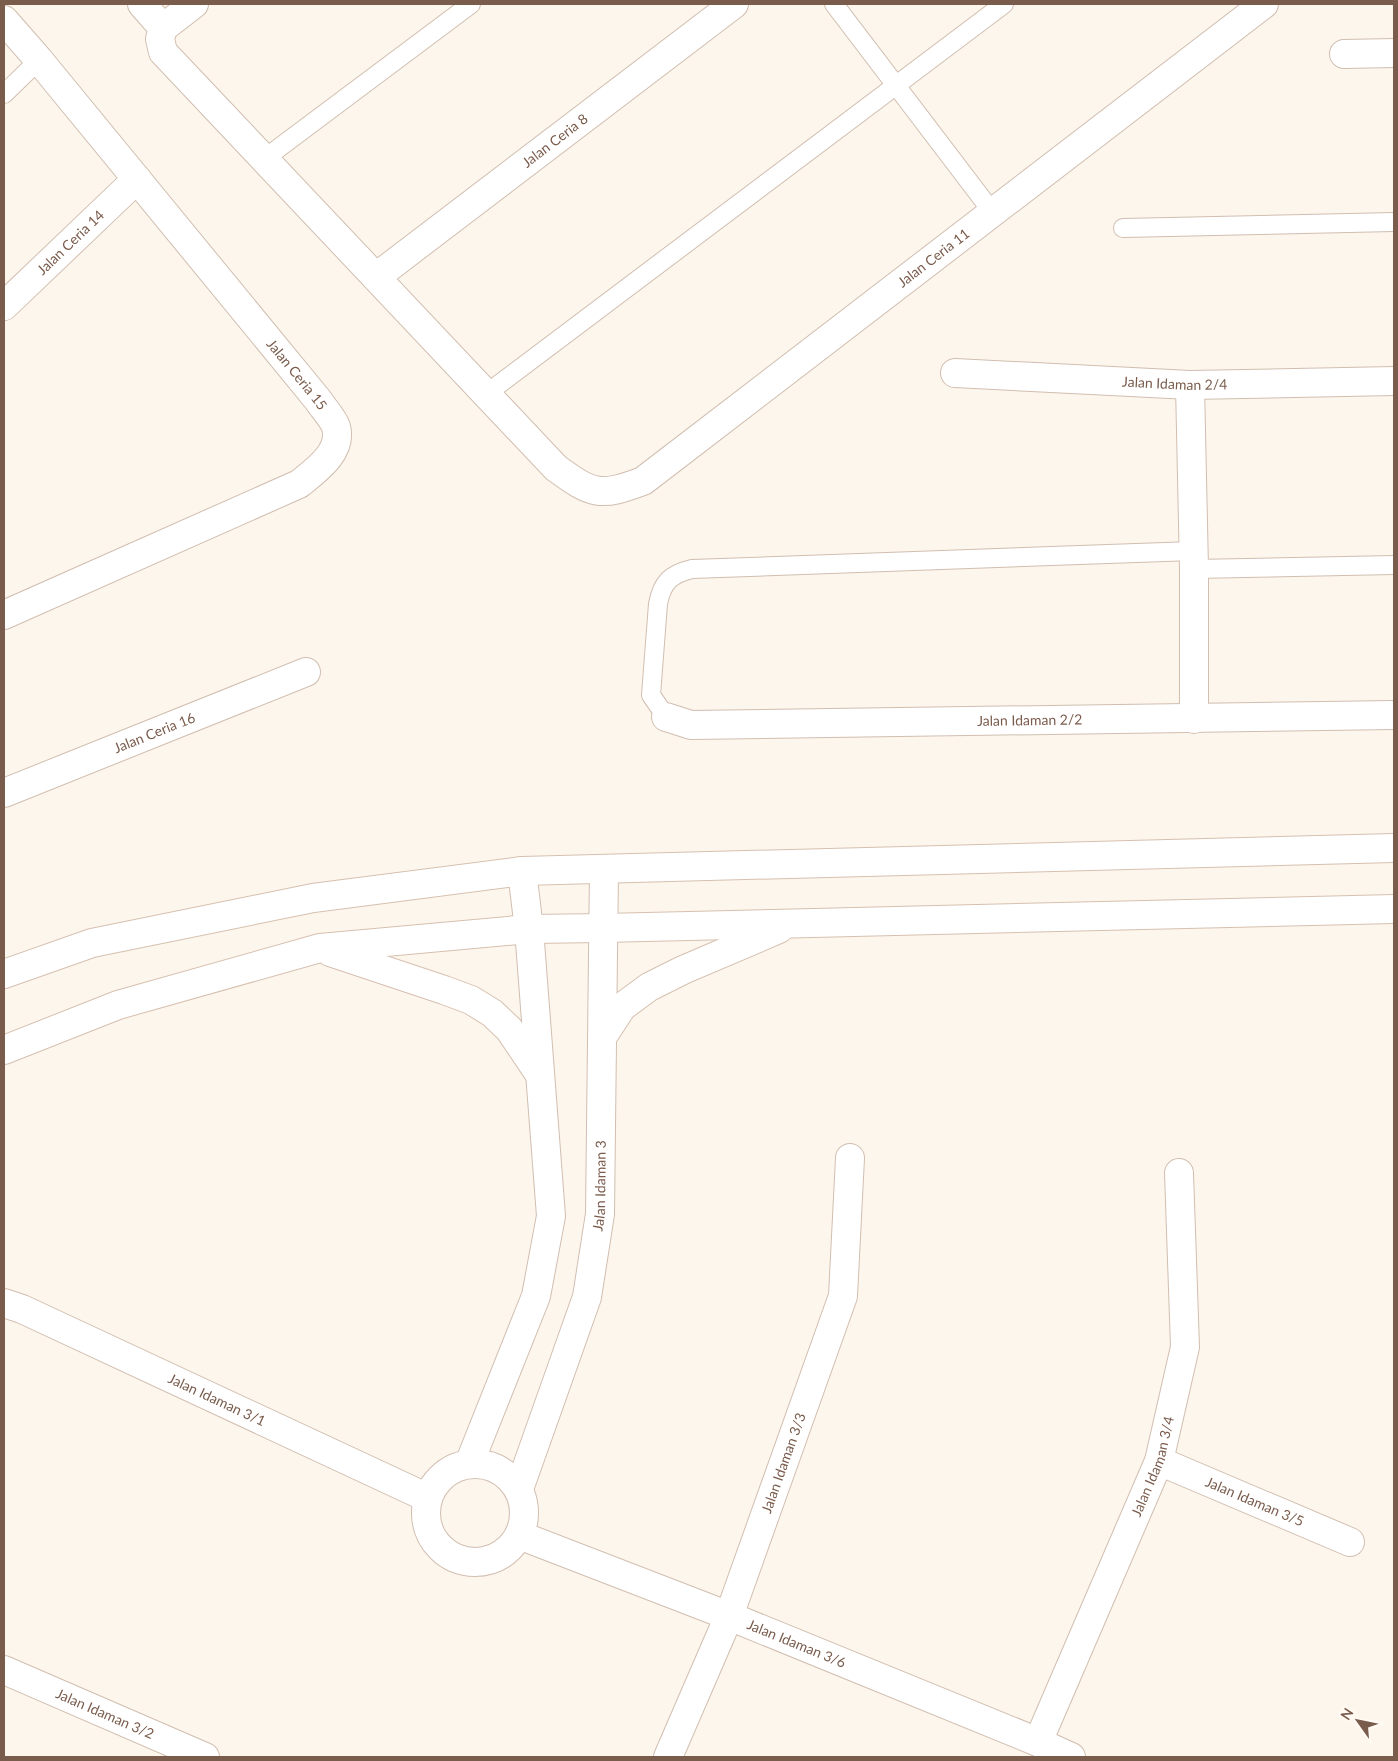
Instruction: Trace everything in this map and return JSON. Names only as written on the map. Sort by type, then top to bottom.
[{"type":"street","points":[[142,4],[163,28]]},
{"type":"street","points":[[194,4],[163,28],[160,39],[163,52],[486,394]]},
{"type":"street","name":"Jalan Ceria 8","points":[[376,277],[734,4]]},
{"type":"street","name":"Jalan Ceria 11","points":[[486,394],[556,468],[575,482],[595,491],[618,490],[642,481],[1264,4]]},
{"type":"street","name":"Jalan Ceria 15","points":[[4,20],[39,60],[318,400],[336,427],[336,445],[320,466],[299,484],[4,615]]},
{"type":"street","points":[[1344,54],[1394,53]]},
{"type":"street","name":"Jalan Ceria 14","points":[[4,306],[137,179]]},
{"type":"street","name":"Jalan Idaman 2/4","points":[[955,373],[1190,385],[1394,381]]},
{"type":"street","points":[[1190,385],[1194,719]]},
{"type":"street","name":"Jalan Ceria 16","points":[[4,793],[306,672]]},
{"type":"street","name":"Jalan Idaman 2/2","points":[[666,717],[691,725],[1194,719],[1394,714]]},
{"type":"street","points":[[4,974],[92,944],[313,898],[522,871],[1394,848]]},
{"type":"street","name":"Jalan Idaman 3","points":[[519,1489],[587,1297],[600,1214],[604,869]]},
{"type":"street","points":[[469,1464],[536,1296],[551,1216],[529,929],[522,871]]},
{"type":"street","points":[[4,1050],[118,1005],[320,948],[529,929],[1394,909]]},
{"type":"street","points":[[603,1036],[622,1007],[649,987],[683,970],[792,924]]},
{"type":"street","points":[[320,948],[471,1000],[492,1012],[509,1029],[540,1075]]},
{"type":"street","name":"Jalan Idaman 3/3","points":[[668,1757],[729,1616],[843,1296],[850,1158]]},
{"type":"street","name":"Jalan Idaman 3/4","points":[[1038,1742],[1159,1461],[1185,1347],[1179,1173]]},
{"type":"street","name":"Jalan Idaman 3/1","points":[[4,1303],[31,1313],[428,1498]]},
{"type":"street","name":"Jalan Idaman 3/5","points":[[1159,1461],[1350,1542]]},
{"type":"street","points":[[469,1464],[484,1464],[498,1469],[510,1478],[519,1489],[524,1512],[523,1524],[518,1536],[509,1548],[496,1557],[480,1562],[464,1560],[449,1555],[437,1544],[429,1530],[426,1514],[428,1498],[434,1486],[444,1475],[456,1468],[469,1464]]},
{"type":"street","name":"Jalan Idaman 3/6","points":[[518,1536],[729,1616],[1071,1757]]},
{"type":"street","name":"Jalan Idaman 3/2","points":[[4,1670],[206,1757]]},
{"type":"lane","points":[[264,159],[471,4]]},
{"type":"lane","points":[[834,4],[993,213]]},
{"type":"lane","points":[[486,394],[1004,4]]},
{"type":"lane","points":[[4,94],[39,60]]},
{"type":"lane","points":[[1123,228],[1394,222]]},
{"type":"lane","points":[[666,717],[651,694],[660,591],[668,580],[680,572],[692,569],[1193,560],[1394,565]]}]
